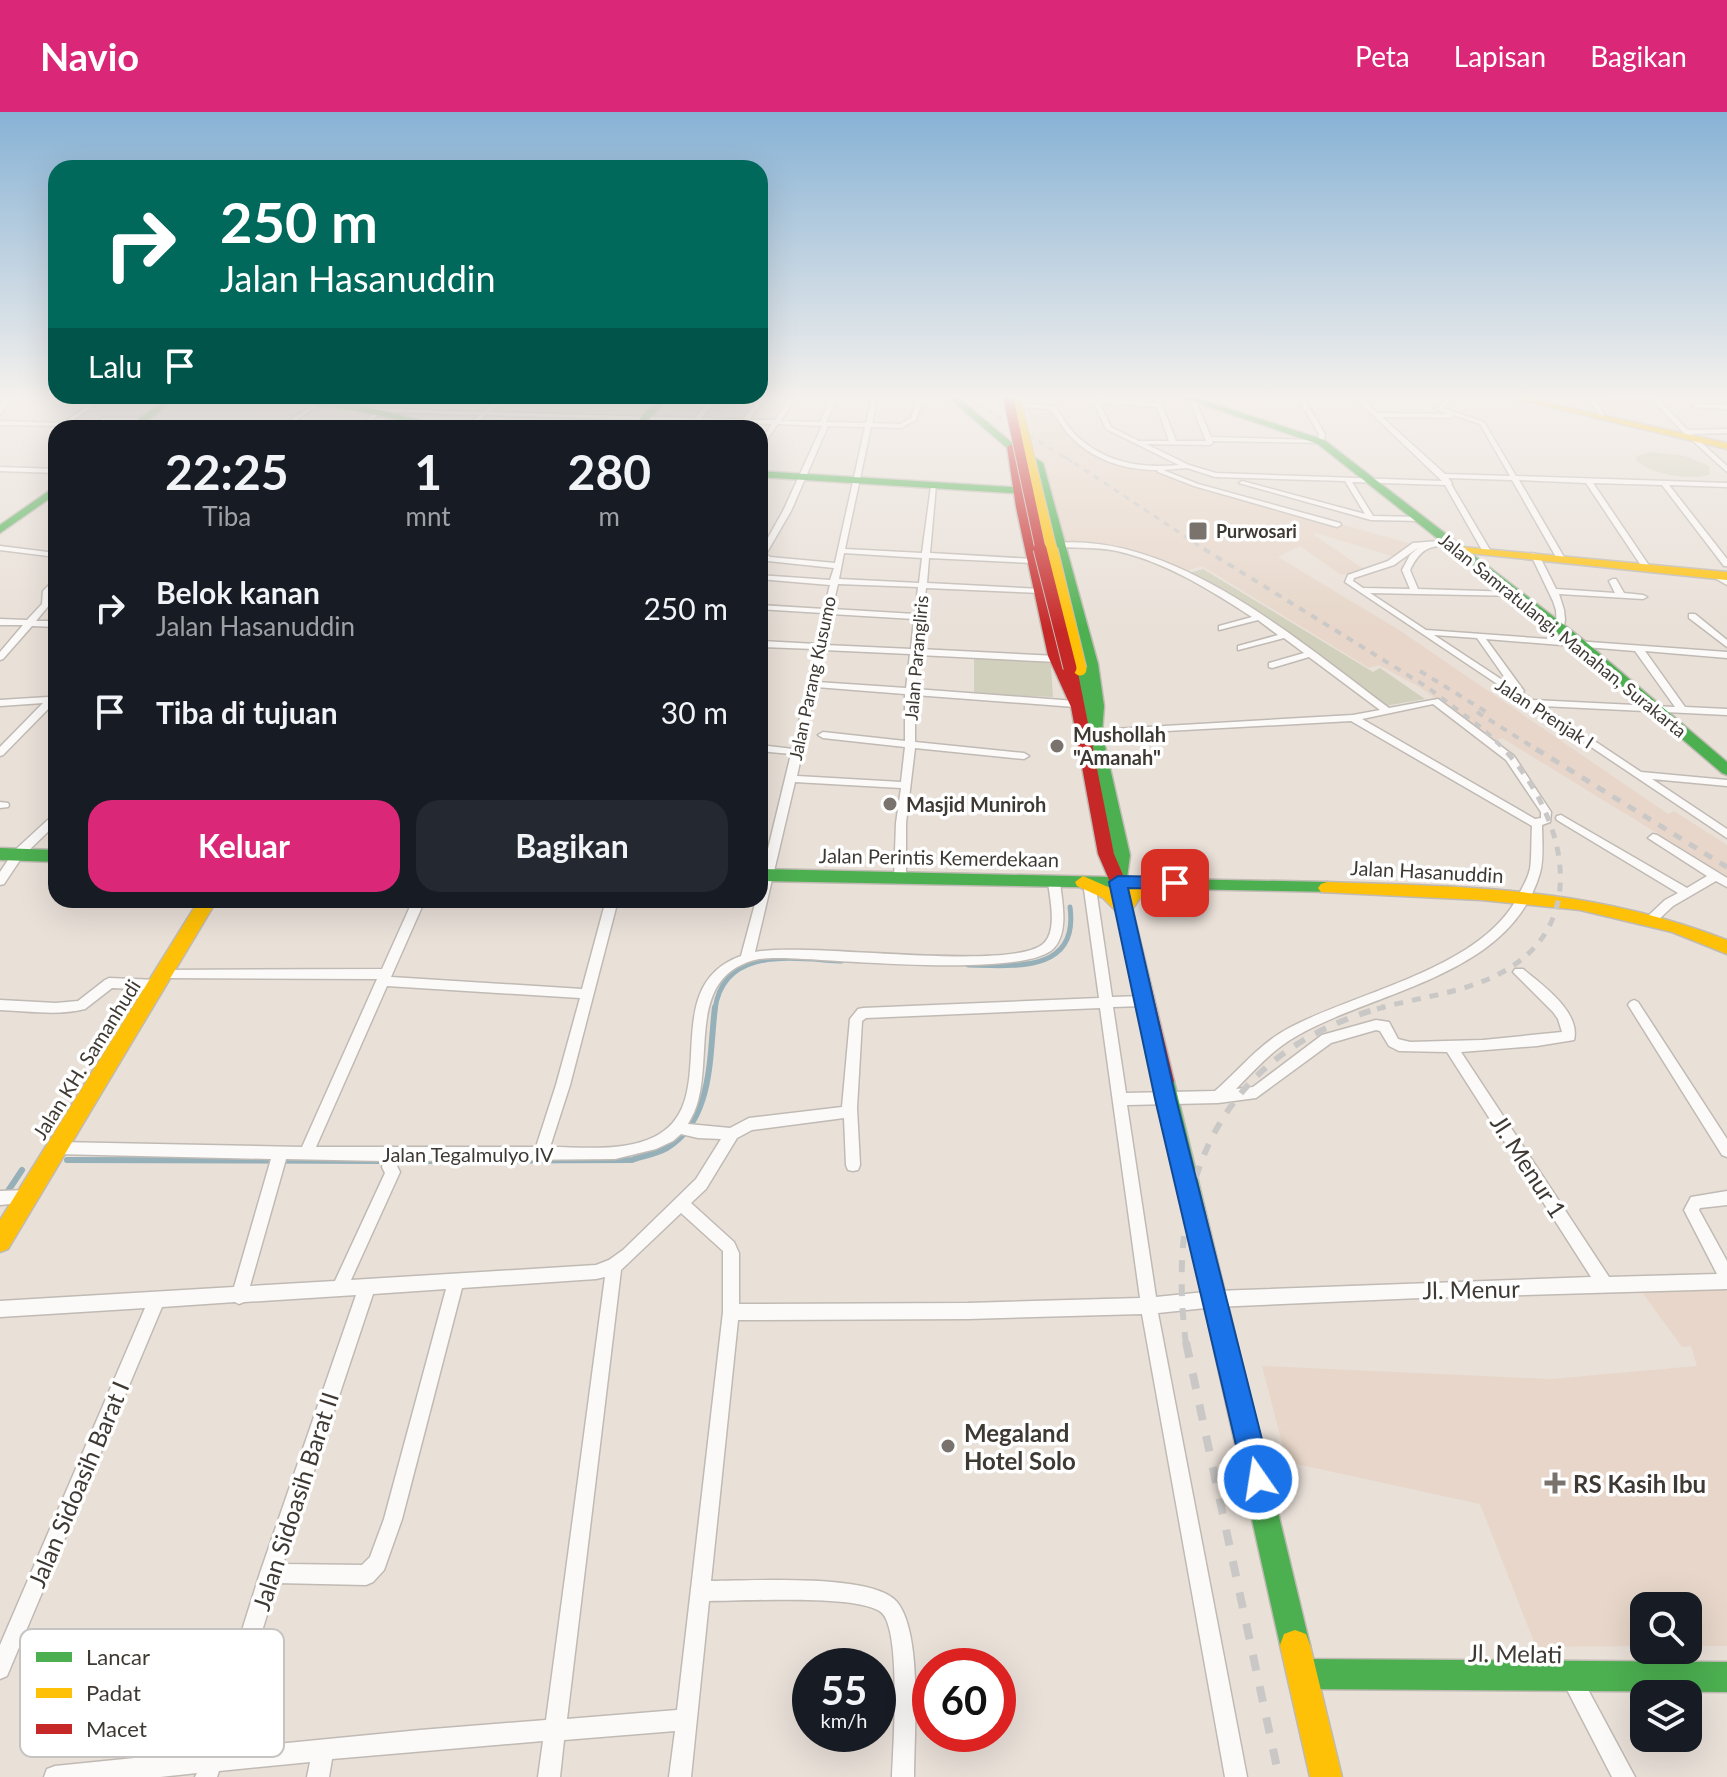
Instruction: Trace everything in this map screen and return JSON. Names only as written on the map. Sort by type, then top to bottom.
[{"type":"main road","points":[[770,475],[979,489],[1017,484],[1046,492]]},
{"type":"main road","points":[[1017,475],[1041,591],[1096,732]]},
{"type":"main road","points":[[1024,475],[1069,665]]},
{"type":"main road","points":[[1031,475],[1106,854],[1118,868],[1166,883]]},
{"type":"main road","points":[[1041,475],[1091,664],[1097,706],[1096,732],[1124,909],[1143,1001],[1326,1777]]},
{"type":"main road","name":"Jalan Samratulangi, Manahan, Surakarta","points":[[1364,475],[1576,641],[1727,770]]},
{"type":"main road","points":[[0,530],[48,496]]},
{"type":"main road","points":[[1456,546],[1724,574]]},
{"type":"main road","points":[[9,854],[48,856]]},
{"type":"main road","name":"Jalan Perintis Kemerdekaan","points":[[768,875],[1085,883],[1118,868]]},
{"type":"main road","name":"Jalan Hasanuddin","points":[[1118,868],[1166,883],[1573,901],[1653,918],[1727,947]]},
{"type":"main road","points":[[1085,883],[1109,894],[1124,909]]},
{"type":"main road","points":[[1124,909],[1134,894],[1166,883]]},
{"type":"main road","name":"Jalan KH. Samanhudi","points":[[0,1241],[203,908]]},
{"type":"main road","name":"Jl. Melati","points":[[1303,1674],[1727,1677]]},
{"type":"street","name":"Jalan Parang Kusumo","points":[[768,861],[791,779],[858,475]]},
{"type":"street","points":[[1171,475],[1217,492],[1337,525]]},
{"type":"street","points":[[1216,475],[1371,518],[1421,519]]},
{"type":"street","points":[[1440,475],[1486,550]]},
{"type":"street","points":[[1514,475],[1560,557]]},
{"type":"street","points":[[1220,476],[1373,482],[1516,478],[1727,485]]},
{"type":"street","points":[[768,543],[802,477]]},
{"type":"street","points":[[1588,480],[1646,567]]},
{"type":"street","points":[[1348,481],[1371,518]]},
{"type":"street","points":[[1664,483],[1724,574]]},
{"type":"street","name":"Jalan Parangliris","points":[[900,879],[901,823],[910,744],[910,693],[934,486]]},
{"type":"street","points":[[1060,545],[1110,548],[1134,554],[1207,585],[1310,654],[1386,710]]},
{"type":"street","points":[[1456,546],[1416,545],[1391,563],[1349,579],[1351,584],[1364,590],[1516,594]]},
{"type":"street","points":[[1415,591],[1406,570],[1413,557],[1426,545]]},
{"type":"street","points":[[0,548],[48,554]]},
{"type":"street","points":[[840,551],[1033,561]]},
{"type":"street","points":[[1535,555],[1563,621],[1560,629]]},
{"type":"street","points":[[768,559],[837,566]]},
{"type":"street","points":[[768,578],[1041,591]]},
{"type":"street","points":[[1613,581],[1621,596]]},
{"type":"street","name":"Jalan Prenjak I","points":[[1364,590],[1489,677],[1521,695],[1727,834]]},
{"type":"street","points":[[1552,591],[1643,597]]},
{"type":"street","points":[[0,657],[48,602]]},
{"type":"street","points":[[768,608],[919,617]]},
{"type":"street","points":[[1692,616],[1727,644]]},
{"type":"street","points":[[1222,628],[1257,618]]},
{"type":"street","points":[[0,622],[48,624]]},
{"type":"street","points":[[1427,632],[1576,641],[1727,655]]},
{"type":"street","points":[[1479,635],[1521,695]]},
{"type":"street","points":[[1241,648],[1283,636]]},
{"type":"street","points":[[768,645],[1069,665]]},
{"type":"street","points":[[1638,648],[1681,708]]},
{"type":"street","points":[[1272,665],[1310,654]]},
{"type":"street","points":[[811,684],[1075,704]]},
{"type":"street","points":[[0,703],[48,698]]},
{"type":"street","points":[[1096,732],[1353,718],[1435,701],[1510,758],[1535,792],[1546,820],[1535,823],[1353,718]]},
{"type":"street","points":[[1533,703],[1653,706],[1727,712]]},
{"type":"street","points":[[0,753],[48,704]]},
{"type":"street","points":[[823,735],[1024,756]]},
{"type":"street","points":[[768,749],[796,752]]},
{"type":"street","points":[[1635,774],[1727,783]]},
{"type":"street","points":[[791,779],[907,785]]},
{"type":"street","points":[[1561,818],[1687,893]]},
{"type":"street","points":[[1218,1097],[1288,1034],[1473,951],[1517,914],[1527,898],[1539,851],[1535,823]]},
{"type":"street","points":[[0,881],[9,854],[48,824]]},
{"type":"street","points":[[1653,838],[1722,879]]},
{"type":"street","points":[[1653,918],[1687,893],[1722,879]]},
{"type":"street","points":[[732,1134],[686,1130],[703,1000],[722,970],[747,958],[783,953],[982,960],[1031,956],[1044,951],[1053,938],[1057,919],[1054,882]]},
{"type":"street","points":[[1085,883],[1106,1001],[1149,1306],[1236,1777]]},
{"type":"street","points":[[306,1153],[345,1072],[415,908]]},
{"type":"street","points":[[541,1154],[610,908]]},
{"type":"street","name":"Jalan Parang Kusumo","points":[[747,958],[757,908]]},
{"type":"street","points":[[1120,1099],[1218,1097],[1261,1090],[1312,1047],[1361,1028],[1384,1026],[1392,1040],[1402,1047],[1451,1048],[1569,1036],[1568,1024],[1556,1008],[1519,972]]},
{"type":"street","points":[[0,1005],[81,1006],[109,983],[162,979],[383,978],[587,994]]},
{"type":"street","points":[[853,1165],[850,1108],[856,1019],[863,1013],[1143,1001]]},
{"type":"street","points":[[1634,1005],[1727,1151]]},
{"type":"street","points":[[564,1024],[579,1025]]},
{"type":"street","name":"Jl. Menur 1","points":[[1451,1048],[1606,1286]]},
{"type":"street","points":[[0,1309],[596,1272],[614,1266],[701,1184],[732,1134],[749,1124],[842,1114],[850,1108]]},
{"type":"street","name":"Jalan Tegalmulyo IV","points":[[57,1148],[279,1159],[306,1153],[392,1160],[630,1151],[686,1130]]},
{"type":"street","points":[[239,1296],[279,1159]]},
{"type":"street","points":[[339,1289],[393,1172],[392,1160]]},
{"type":"street","points":[[2,1198],[27,1197]]},
{"type":"street","points":[[1727,1198],[1696,1202],[1691,1210],[1727,1279]]},
{"type":"street","points":[[680,1203],[729,1247],[731,1312],[680,1777]]},
{"type":"street","points":[[549,1777],[614,1266]]},
{"type":"street","name":"Jl. Menur","points":[[731,1312],[968,1311],[1149,1306],[1215,1299],[1727,1279]]},
{"type":"street","points":[[270,1573],[366,1575],[377,1563],[393,1519],[456,1282]]},
{"type":"street","name":"Jalan Sidoasih Barat II","points":[[252,1629],[367,1287]]},
{"type":"street","name":"Jalan Sidoasih Barat I","points":[[0,1669],[157,1299]]},
{"type":"street","points":[[699,1591],[839,1591],[863,1594],[889,1606],[900,1626],[904,1653],[903,1777]]},
{"type":"street","points":[[1571,1678],[1624,1777]]},
{"type":"street","points":[[284,1756],[420,1740],[686,1720]]},
{"type":"street","points":[[318,1777],[323,1749]]},
{"type":"street","points":[[55,1777],[208,1769],[277,1757]]},
{"type":"shaded area","points":[[1046,475],[1163,475],[1412,544],[1395,557],[1316,533],[1314,535],[1365,570],[1341,575],[1300,546],[1278,557],[1399,630],[1668,814],[1674,811],[1727,845],[1727,876],[1502,738],[1494,741],[1421,688],[1379,665],[1369,668],[1202,566],[1186,571],[1115,545],[1065,543]]},
{"type":"shaded area","name":"RS Kasih Ibu","points":[[1722,1285],[1727,1292],[1727,1646],[1702,1646],[1702,1592],[1630,1592],[1630,1646],[1536,1647],[1480,1504],[1287,1462],[1262,1366],[1551,1379],[1697,1366],[1691,1346],[1682,1347],[1639,1288]]},
{"type":"green space","points":[[1671,475],[1707,475],[1693,477]]},
{"type":"green space","points":[[1203,569],[1373,672],[1380,668],[1425,699],[1385,706],[1313,652],[1189,573]]},
{"type":"green space","points":[[974,657],[1048,661],[1053,697],[974,694]]},
{"type":"waterway","points":[[968,965],[1023,964],[1054,955],[1064,944],[1070,928],[1070,907]]},
{"type":"waterway","points":[[715,1009],[721,988],[732,974],[747,965],[784,958],[842,961]]},
{"type":"waterway","points":[[420,1161],[632,1160],[667,1148],[682,1136],[701,1103],[710,1065],[715,1007]]},
{"type":"waterway","points":[[67,1160],[386,1161]]},
{"type":"waterway","points":[[0,1203],[22,1170]]},
{"type":"railway","points":[[1092,475],[1207,551]]},
{"type":"railway","points":[[1204,549],[1427,687],[1482,728],[1504,749]]},
{"type":"railway","points":[[1420,671],[1488,713]]},
{"type":"railway","points":[[1477,712],[1539,751]]},
{"type":"railway","points":[[1382,1008],[1463,988],[1496,976],[1537,945],[1553,919],[1560,890],[1559,860],[1552,830],[1540,800],[1504,749]]},
{"type":"railway","points":[[1536,749],[1727,867]]},
{"type":"railway","points":[[1186,1344],[1182,1285],[1185,1230],[1196,1178],[1215,1132],[1243,1091],[1280,1056],[1327,1028],[1382,1008]]},
{"type":"railway","points":[[1377,1009],[1382,1008]]},
{"type":"railway","points":[[1186,1342],[1279,1777]]},
{"type":"traffic: fast","points":[[771,475],[1043,492]]},
{"type":"traffic: fast","points":[[1041,475],[1091,664],[1097,706],[1096,732]]},
{"type":"traffic: fast","points":[[1363,475],[1576,641],[1727,770]]},
{"type":"traffic: fast","points":[[0,530],[48,495]]},
{"type":"traffic: fast","points":[[1082,675],[1122,855],[1118,882]]},
{"type":"traffic: fast","points":[[0,854],[48,856]]},
{"type":"traffic: fast","points":[[768,875],[1327,888]]},
{"type":"traffic: fast","points":[[1164,1081],[1295,1645]]},
{"type":"traffic: fast","points":[[1303,1674],[1727,1677]]},
{"type":"traffic: slow","points":[[1034,475],[1080,669]]},
{"type":"traffic: slow","points":[[1462,550],[1727,576]]},
{"type":"traffic: slow","points":[[1083,882],[1109,894],[1124,909],[1134,894],[1166,883]]},
{"type":"traffic: slow","points":[[1327,888],[1481,894],[1580,904],[1678,928],[1727,947]]},
{"type":"traffic: slow","points":[[0,1241],[203,908]]},
{"type":"traffic: slow","points":[[1295,1645],[1326,1777]]},
{"type":"traffic: jam","points":[[1016,475],[1055,656],[1075,704]]},
{"type":"traffic: jam","points":[[1024,475],[1070,668]]},
{"type":"traffic: jam","points":[[1070,668],[1106,854],[1118,882],[1164,1081]]},
{"type":"place","name":"Purwosari","points":[[1198,531]]},
{"type":"place","name":"Mushollah \"Amanah\"","points":[[1057,746]]},
{"type":"place","name":"Masjid Muniroh","points":[[890,804]]},
{"type":"place","name":"Megaland Hotel Solo","points":[[948,1446]]},
{"type":"place","name":"RS Kasih Ibu","points":[[1555,1483]]},
{"type":"route","points":[[1175,883],[1118,882],[1143,1001],[1258,1479]]}]
